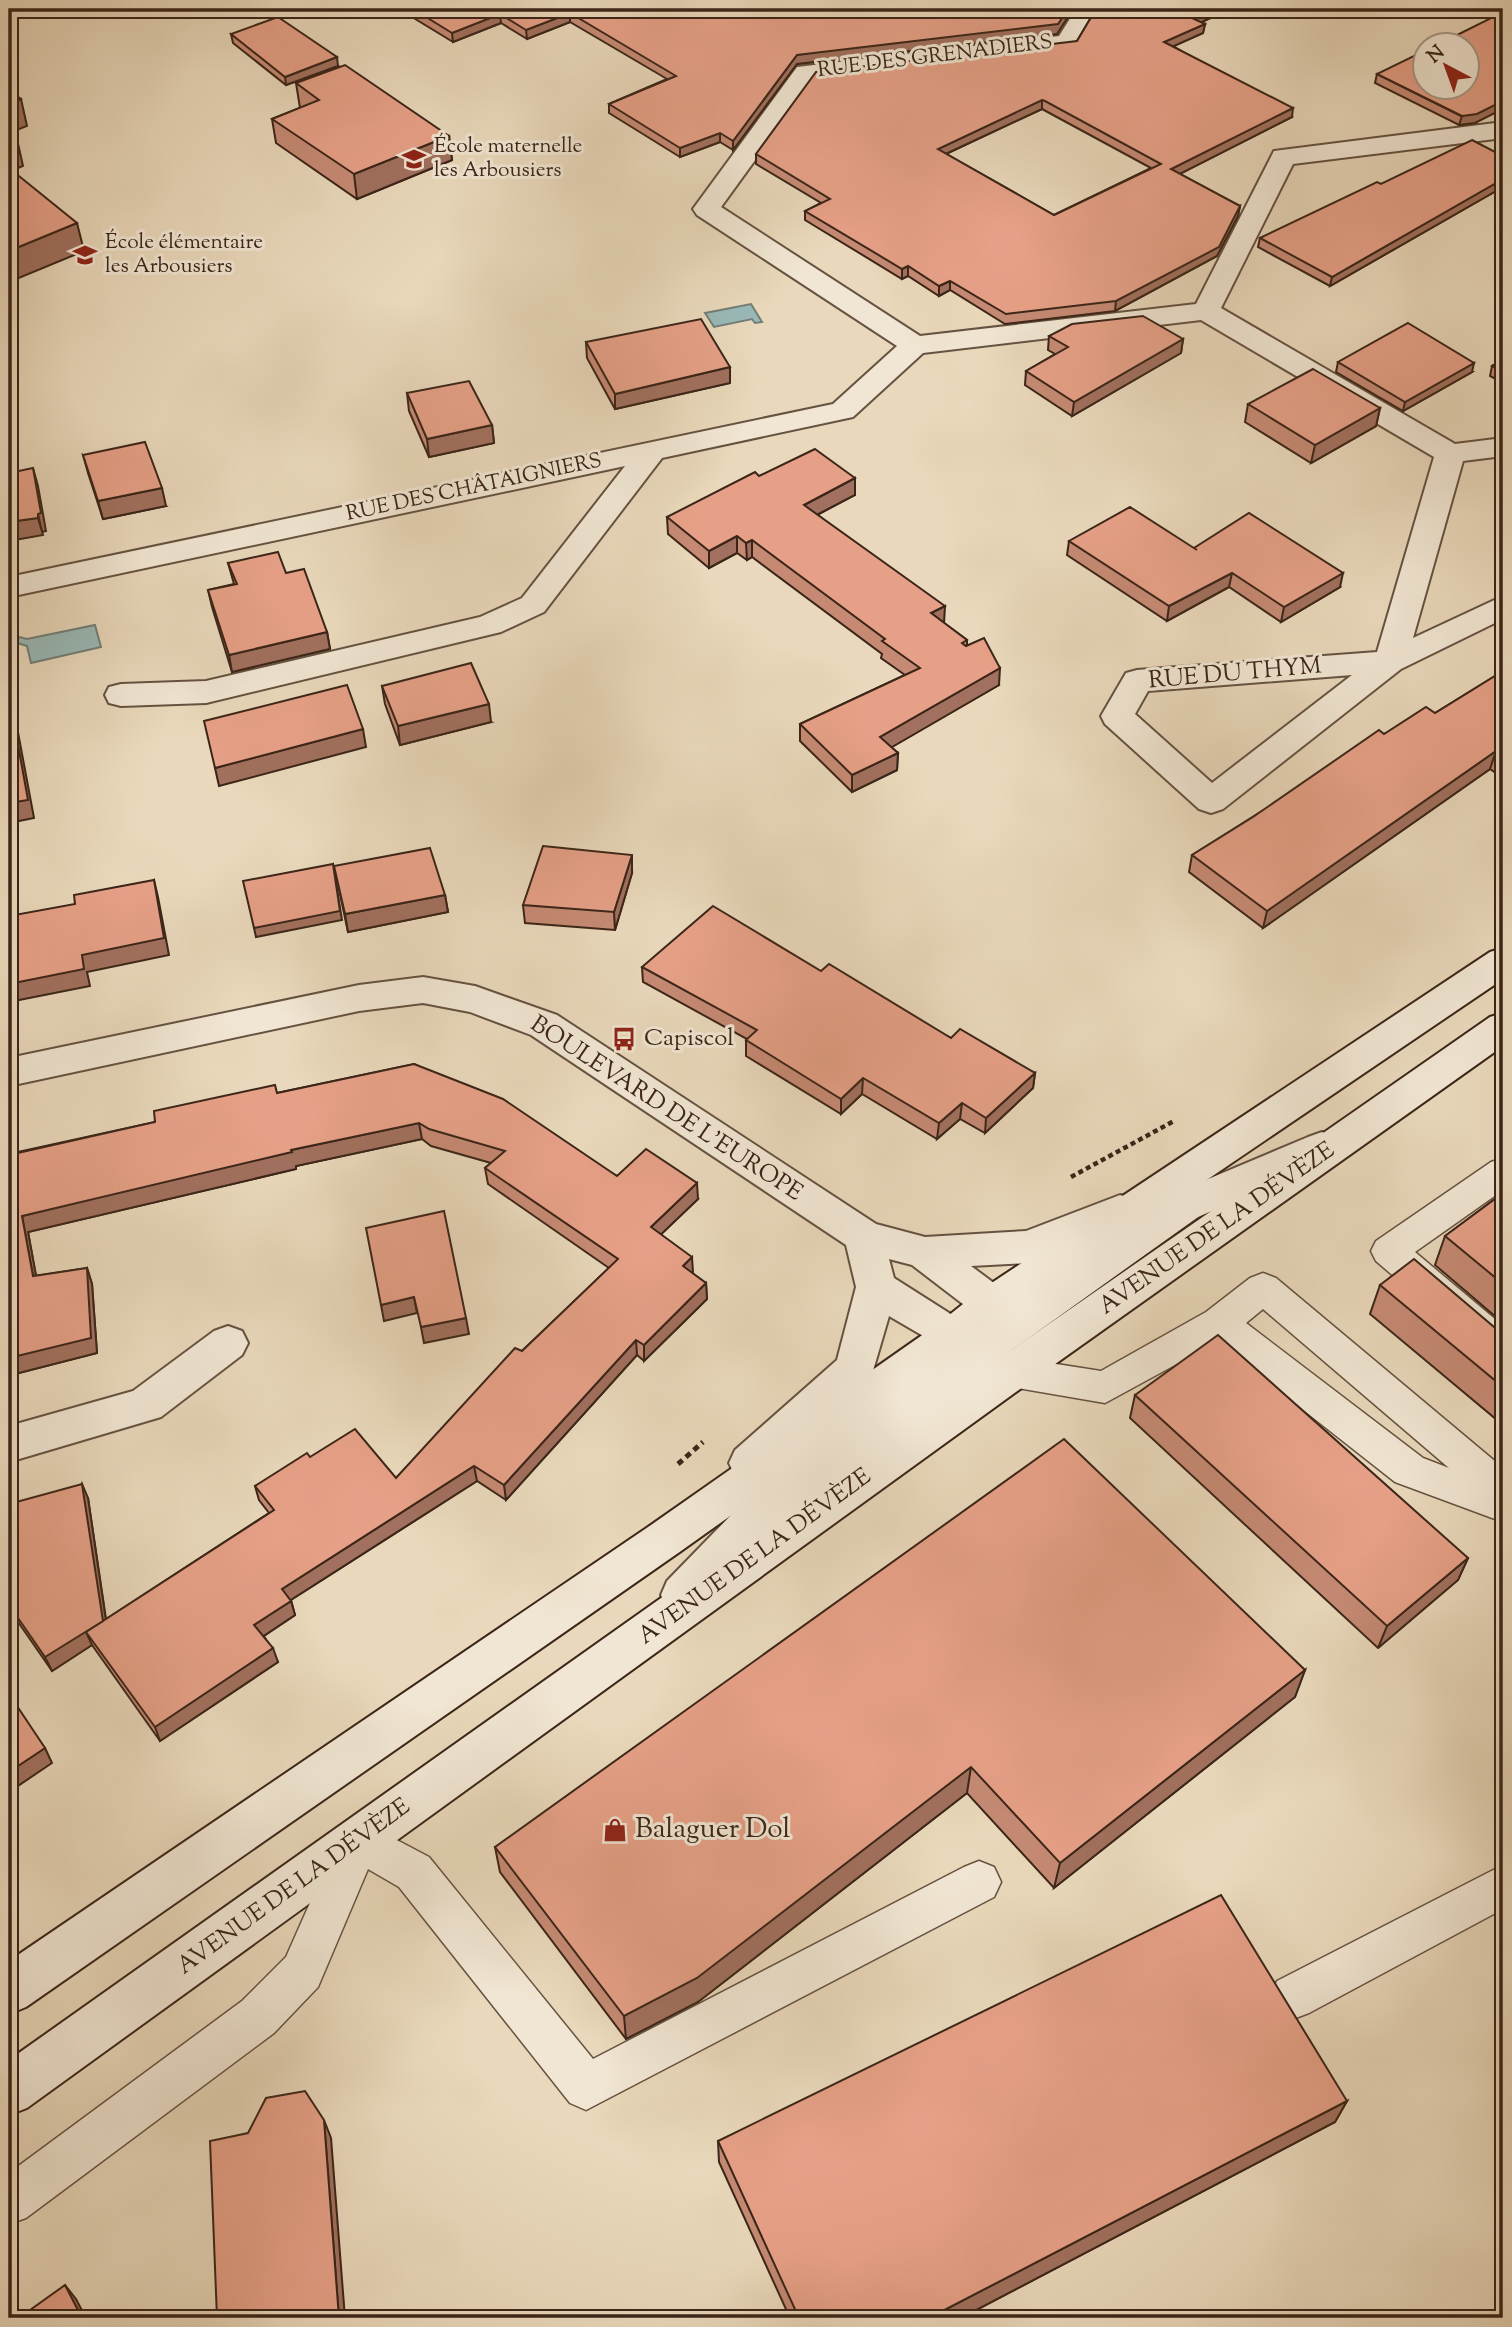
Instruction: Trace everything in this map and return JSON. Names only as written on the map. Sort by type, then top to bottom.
[{"type":"street","name":"RUE DES GRENADIERS","points":[[915,345],[706,209],[806,72],[1067,42],[1088,9]]},
{"type":"street","points":[[1206,311],[1283,157],[1503,130]]},
{"type":"street","points":[[915,345],[1206,311],[1450,454],[1503,447]]},
{"type":"street","name":"RUE DES CHÂTAIGNIERS","points":[[9,587],[843,411],[915,345]]},
{"type":"street","points":[[121,695],[206,692],[490,625],[533,605],[654,449]]},
{"type":"street","points":[[1390,662],[1450,454]]},
{"type":"street","points":[[1390,662],[1503,606]]},
{"type":"street","name":"RUE DU THYM","points":[[1390,662],[1211,801],[1117,716],[1137,681],[1390,662]]},
{"type":"street","name":"AVENUE DE LA DÉVÈZE","points":[[9,2090],[641,1639],[1000,1339],[1150,1198],[1503,961]]},
{"type":"street","name":"BOULEVARD DE L'EUROPE","points":[[9,1072],[359,998],[423,990],[475,999],[544,1025],[864,1237],[925,1253],[1029,1247],[1150,1198]]},
{"type":"street","name":"AVENUE DE LA DÉVÈZE","points":[[9,1990],[666,1538],[952,1336],[1000,1339],[1351,1134],[1503,1027]]},
{"type":"street","points":[[666,1538],[855,1369],[876,1287],[864,1237]]},
{"type":"street","name":"BOULEVARD DE L'EUROPE","points":[[925,1253],[1000,1339]]},
{"type":"street","points":[[876,1287],[952,1336]]},
{"type":"street","points":[[9,1444],[146,1405],[228,1343]]},
{"type":"lane","points":[[1503,1172],[1389,1251],[1503,1349]]},
{"type":"lane","points":[[1000,1339],[1105,1387],[1219,1323],[1264,1288],[1503,1491]]},
{"type":"lane","points":[[1219,1323],[1409,1470],[1503,1505]]},
{"type":"lane","points":[[9,2202],[258,2017],[302,1972],[359,1840],[414,1872],[586,2087],[979,1882]]},
{"type":"lane","points":[[1293,1997],[1503,1886]]},
{"type":"water","points":[[751,304],[762,322],[755,323],[752,319],[714,327],[705,313]]},
{"type":"water","points":[[95,625],[101,647],[31,663],[27,646],[14,642],[20,637],[27,639]]},
{"type":"building","points":[[413,9],[1068,9],[1058,24],[797,55],[733,141],[720,133],[680,148],[609,104],[676,76],[570,13],[526,30],[500,14],[452,33]]},
{"type":"building","points":[[1096,9],[1211,9],[1192,18],[1205,24],[1164,42],[1293,108],[1171,169],[1240,206],[1219,247],[1116,301],[1006,314],[950,281],[939,286],[908,266],[902,269],[805,211],[830,199],[756,154],[816,72],[1077,41]],"holes":[[[1042,100],[1161,164],[1054,215],[938,149]]]},
{"type":"building","points":[[1503,12],[1503,101],[1477,114],[1462,116],[1434,102],[1480,102],[1480,32],[1463,32]]},
{"type":"building","points":[[278,17],[337,57],[285,77],[231,34]]},
{"type":"building","points":[[1410,58],[1410,90],[1377,74]]},
{"type":"building","points":[[345,65],[449,136],[354,174],[272,119],[319,100],[296,83]]},
{"type":"building","points":[[9,90],[21,99],[9,104]]},
{"type":"building","points":[[9,133],[17,139],[9,142]]},
{"type":"building","points":[[1472,140],[1503,156],[1503,179],[1332,277],[1260,238],[1377,182],[1381,184]]},
{"type":"building","points":[[9,168],[77,223],[9,251]]},
{"type":"building","points":[[1143,316],[1183,339],[1074,402],[1026,371],[1068,347],[1049,336],[1072,324]]},
{"type":"building","points":[[701,319],[730,367],[615,394],[586,342]]},
{"type":"building","points":[[1408,323],[1474,363],[1405,402],[1338,362]]},
{"type":"building","points":[[1503,359],[1503,372],[1492,366]]},
{"type":"building","points":[[1313,369],[1380,408],[1315,445],[1248,404]]},
{"type":"building","points":[[469,381],[492,425],[427,439],[407,393]]},
{"type":"building","points":[[145,442],[162,488],[98,501],[83,455]]},
{"type":"building","points":[[815,449],[855,478],[804,505],[945,606],[931,613],[967,640],[962,643],[966,646],[984,638],[1000,668],[880,737],[898,753],[852,775],[800,724],[920,668],[752,540],[746,543],[737,536],[709,551],[667,517],[755,472],[759,476]]},
{"type":"building","points":[[33,468],[41,513],[38,518],[9,522],[9,473]]},
{"type":"building","points":[[1130,507],[1197,550],[1194,548],[1249,513],[1343,573],[1284,607],[1232,573],[1169,606],[1069,541]]},
{"type":"building","points":[[278,552],[286,573],[304,569],[327,632],[229,655],[208,590],[237,584],[228,563]]},
{"type":"building","points":[[471,663],[489,704],[398,726],[382,686]]},
{"type":"building","points":[[1503,671],[1503,756],[1496,751],[1267,911],[1192,855],[1253,817],[1379,730],[1384,734],[1426,707],[1435,713]]},
{"type":"building","points":[[347,685],[363,729],[215,768],[204,721]]},
{"type":"building","points":[[9,695],[28,800],[9,803]]},
{"type":"building","points":[[543,846],[632,855],[614,912],[523,905]]},
{"type":"building","points":[[430,848],[445,895],[345,914],[334,866]]},
{"type":"building","points":[[333,864],[340,911],[254,928],[243,881]]},
{"type":"building","points":[[154,880],[164,938],[82,955],[84,969],[9,984],[9,916],[75,904],[74,895]]},
{"type":"building","points":[[713,906],[821,971],[829,964],[951,1038],[960,1029],[1035,1073],[986,1118],[962,1103],[939,1123],[863,1078],[841,1099],[746,1040],[757,1030],[642,967]]},
{"type":"building","points":[[414,1064],[503,1099],[617,1176],[646,1149],[697,1183],[651,1227],[692,1257],[683,1266],[706,1283],[644,1345],[636,1340],[504,1485],[474,1466],[282,1589],[291,1601],[254,1625],[273,1648],[155,1727],[86,1632],[274,1510],[255,1486],[307,1453],[310,1457],[355,1429],[396,1478],[515,1348],[522,1351],[618,1259],[485,1168],[505,1151],[429,1129],[419,1123],[291,1150],[292,1152],[22,1216],[33,1276],[87,1268],[91,1338],[9,1358],[9,1148],[13,1154],[155,1122],[154,1111],[275,1085],[277,1093]]},
{"type":"building","points":[[1503,1193],[1503,1284],[1445,1236]]},
{"type":"building","points":[[444,1211],[466,1318],[421,1327],[414,1297],[381,1305],[366,1228]]},
{"type":"building","points":[[1414,1259],[1503,1333],[1503,1387],[1380,1285]]},
{"type":"building","points":[[1218,1335],[1468,1558],[1387,1626],[1135,1395]]},
{"type":"building","points":[[1064,1439],[1305,1670],[1060,1863],[971,1767],[697,1978],[624,2016],[495,1847]]},
{"type":"building","points":[[82,1484],[103,1621],[45,1657],[9,1605],[9,1504]]},
{"type":"building","points":[[9,1694],[45,1748],[9,1772]]},
{"type":"building","points":[[1221,1895],[1347,2101],[929,2318],[799,2318],[718,2141]]},
{"type":"building","points":[[305,2091],[324,2120],[339,2318],[217,2318],[210,2141],[248,2133],[266,2098]]},
{"type":"building","points":[[65,2285],[82,2318],[9,2318],[9,2315],[23,2315]]},
{"type":"place","name":"École maternelle les Arbousiers","points":[[414,159]]},
{"type":"place","name":"École élémentaire les Arbousiers","points":[[85,255]]},
{"type":"place","name":"Capiscol","points":[[624,1039]]},
{"type":"place","name":"Balaguer Dol","points":[[615,1830]]}]
